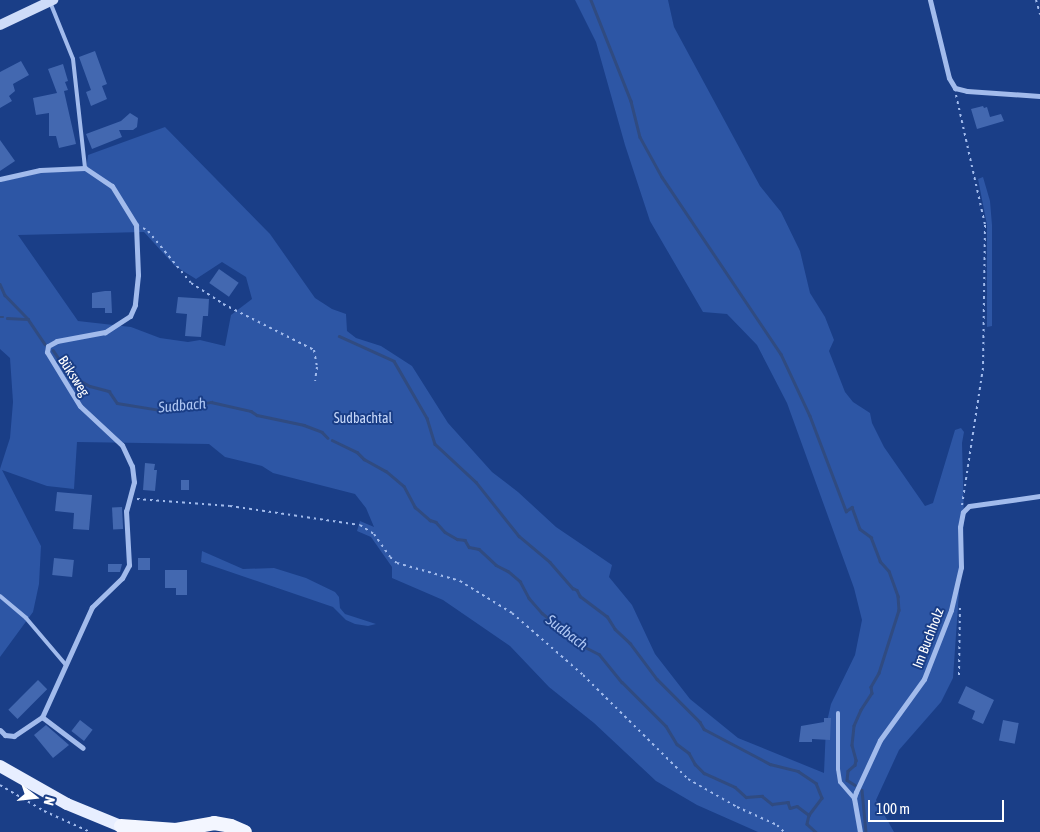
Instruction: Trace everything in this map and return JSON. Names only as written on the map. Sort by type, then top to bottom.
[{"type":"highway","points":[[127,830],[176,830],[214,823],[231,826],[245,832]]},
{"type":"main road","points":[[0,25],[51,1]]},
{"type":"main road","points":[[0,766],[67,804],[127,830]]},
{"type":"street","points":[[930,0],[949,78],[955,88],[967,92],[1040,96]]},
{"type":"street","points":[[0,179],[40,170],[85,168]]},
{"type":"street","name":"Büksweg","points":[[42,717],[92,606],[122,578],[129,565],[126,511],[134,482],[132,466],[122,445],[80,406],[47,352],[48,346],[57,341],[105,332],[130,316],[135,305],[138,274],[136,225],[112,186],[85,168]]},
{"type":"street","points":[[963,512],[969,506],[1040,496]]},
{"type":"street","name":"Im Buchholz","points":[[854,798],[880,740],[924,679],[934,657],[951,610],[961,567],[960,527],[963,512]]},
{"type":"street","points":[[0,730],[5,735],[14,736],[42,717],[83,748]]},
{"type":"street","points":[[854,798],[860,832]]},
{"type":"lane","points":[[51,1],[73,59],[85,168]]},
{"type":"lane","points":[[0,596],[26,618],[66,666]]},
{"type":"lane","points":[[838,713],[840,782],[854,798]]},
{"type":"path","points":[[1036,0],[1040,14]]},
{"type":"path","points":[[955,88],[985,225],[983,361],[961,500],[963,512]]},
{"type":"path","points":[[136,225],[148,231],[191,283],[223,304],[314,350],[317,366],[315,381]]},
{"type":"path","points":[[130,500],[139,498],[230,506],[360,525],[374,534],[390,557],[397,563],[460,581],[512,614],[583,675],[688,779],[737,807],[777,825],[784,832]]},
{"type":"path","points":[[959,675],[960,596]]},
{"type":"path","points":[[0,785],[44,811],[90,832]]},
{"type":"green space","name":"Sudbachtal","points":[[575,0],[668,0],[674,27],[760,186],[781,212],[800,251],[810,293],[825,317],[834,340],[829,351],[845,392],[853,402],[870,413],[872,423],[884,447],[925,506],[933,503],[955,430],[961,428],[964,432],[962,443],[964,520],[953,678],[941,702],[899,750],[876,800],[894,832],[758,832],[697,805],[656,781],[594,723],[549,687],[510,646],[443,600],[392,578],[392,567],[371,537],[357,531],[360,521],[374,527],[366,508],[355,494],[273,473],[262,466],[225,457],[209,444],[77,442],[74,489],[47,486],[2,470],[41,546],[39,584],[33,612],[0,657],[0,469],[10,438],[13,402],[10,358],[0,349],[0,182],[43,172],[86,171],[88,155],[165,127],[270,234],[315,298],[332,309],[346,314],[347,331],[356,338],[381,346],[412,366],[448,423],[492,472],[518,492],[556,527],[612,565],[609,577],[632,605],[655,654],[690,699],[738,738],[824,773],[826,726],[831,704],[855,655],[862,620],[854,588],[787,403],[757,345],[727,314],[703,312],[650,221],[625,145],[596,42]],"holes":[[[144,232],[175,266],[196,279],[222,262],[246,277],[252,299],[231,315],[225,346],[200,340],[188,342],[160,338],[131,327],[78,321],[18,235]]]},
{"type":"green space","points":[[983,177],[990,201],[992,225],[992,326],[987,327],[987,225],[978,179]]},
{"type":"green space","points":[[202,551],[243,569],[274,568],[306,578],[335,592],[339,597],[340,608],[345,614],[376,624],[368,626],[355,624],[346,620],[333,607],[201,562]]},
{"type":"building","points":[[95,51],[107,84],[102,86],[107,99],[91,106],[86,92],[91,90],[79,57]]},
{"type":"building","points":[[21,61],[29,75],[13,84],[15,91],[9,96],[12,101],[0,108],[0,72]]},
{"type":"building","points":[[63,64],[68,81],[65,82],[68,90],[64,91],[76,144],[59,148],[56,136],[49,136],[49,113],[36,115],[33,98],[57,93],[48,69]]},
{"type":"building","points":[[983,106],[984,108],[987,107],[990,117],[1001,114],[1004,121],[977,129],[971,109]]},
{"type":"building","points":[[130,113],[138,118],[137,127],[133,130],[119,130],[122,137],[92,149],[86,134],[121,121]]},
{"type":"building","points":[[0,140],[15,161],[0,171]]},
{"type":"building","points":[[219,269],[239,283],[229,297],[209,283]]},
{"type":"building","points":[[111,291],[112,313],[105,313],[105,308],[92,308],[92,293]]},
{"type":"building","points":[[178,297],[209,299],[208,316],[203,316],[201,337],[185,336],[187,314],[176,313]]},
{"type":"building","points":[[145,463],[155,464],[154,470],[157,470],[155,491],[143,490]]},
{"type":"building","points":[[181,480],[189,480],[189,490],[181,490]]},
{"type":"building","points":[[57,492],[92,495],[89,530],[73,529],[74,513],[55,511]]},
{"type":"building","points":[[122,507],[123,529],[113,529],[112,508]]},
{"type":"building","points":[[54,558],[74,560],[72,577],[52,575]]},
{"type":"building","points":[[138,558],[150,558],[150,570],[138,570]]},
{"type":"building","points":[[108,564],[122,564],[120,572],[108,572]]},
{"type":"building","points":[[165,570],[187,570],[187,595],[176,595],[176,588],[165,588]]},
{"type":"building","points":[[38,680],[47,689],[17,719],[8,710]]},
{"type":"building","points":[[966,686],[994,700],[983,724],[972,719],[975,711],[958,703]]},
{"type":"building","points":[[824,718],[831,718],[830,740],[812,739],[812,742],[799,742],[801,726],[824,722]]},
{"type":"building","points":[[80,720],[93,730],[84,741],[71,731]]},
{"type":"building","points":[[1003,720],[1019,723],[1015,744],[999,741]]},
{"type":"building","points":[[46,725],[69,745],[53,758],[34,735]]},
{"type":"waterway","points":[[591,0],[631,101],[640,137],[662,177],[781,354],[810,416],[846,511],[852,507],[860,529],[871,537],[880,561],[889,571],[898,596],[899,610],[879,673],[871,687],[872,693],[861,710],[854,726],[852,745],[856,760],[855,765],[848,771],[847,780],[855,785]]},
{"type":"waterway","name":"Sudbach","points":[[0,284],[5,295],[28,319],[45,344]]},
{"type":"waterway","points":[[7,318],[28,319]]},
{"type":"waterway","points":[[339,336],[394,361],[427,418],[435,444],[476,482],[519,536],[550,562],[577,590],[580,596],[607,616],[615,629],[630,643],[657,679],[700,722],[704,729],[770,764],[798,771],[816,783],[822,798],[809,815]]},
{"type":"waterway","name":"Sudbach","points":[[53,350],[69,374],[90,386],[109,391],[117,403],[160,410],[211,402],[251,411],[257,415],[304,425],[322,432],[328,438]]},
{"type":"waterway","name":"Sudbach","points":[[332,440],[357,452],[364,459],[386,471],[404,486],[415,507],[430,520],[436,522],[445,532],[457,539],[465,540],[469,547],[479,549],[496,565],[508,571],[520,581],[529,598],[542,613],[552,621],[559,622],[561,632],[574,634],[585,647],[599,654],[622,682],[666,726],[677,744],[689,753],[695,764],[704,773],[735,787],[746,797],[762,796],[772,804],[788,802],[790,808],[797,806],[809,815],[807,824],[816,832]]},
{"type":"waterway","points":[[862,790],[866,832]]}]
